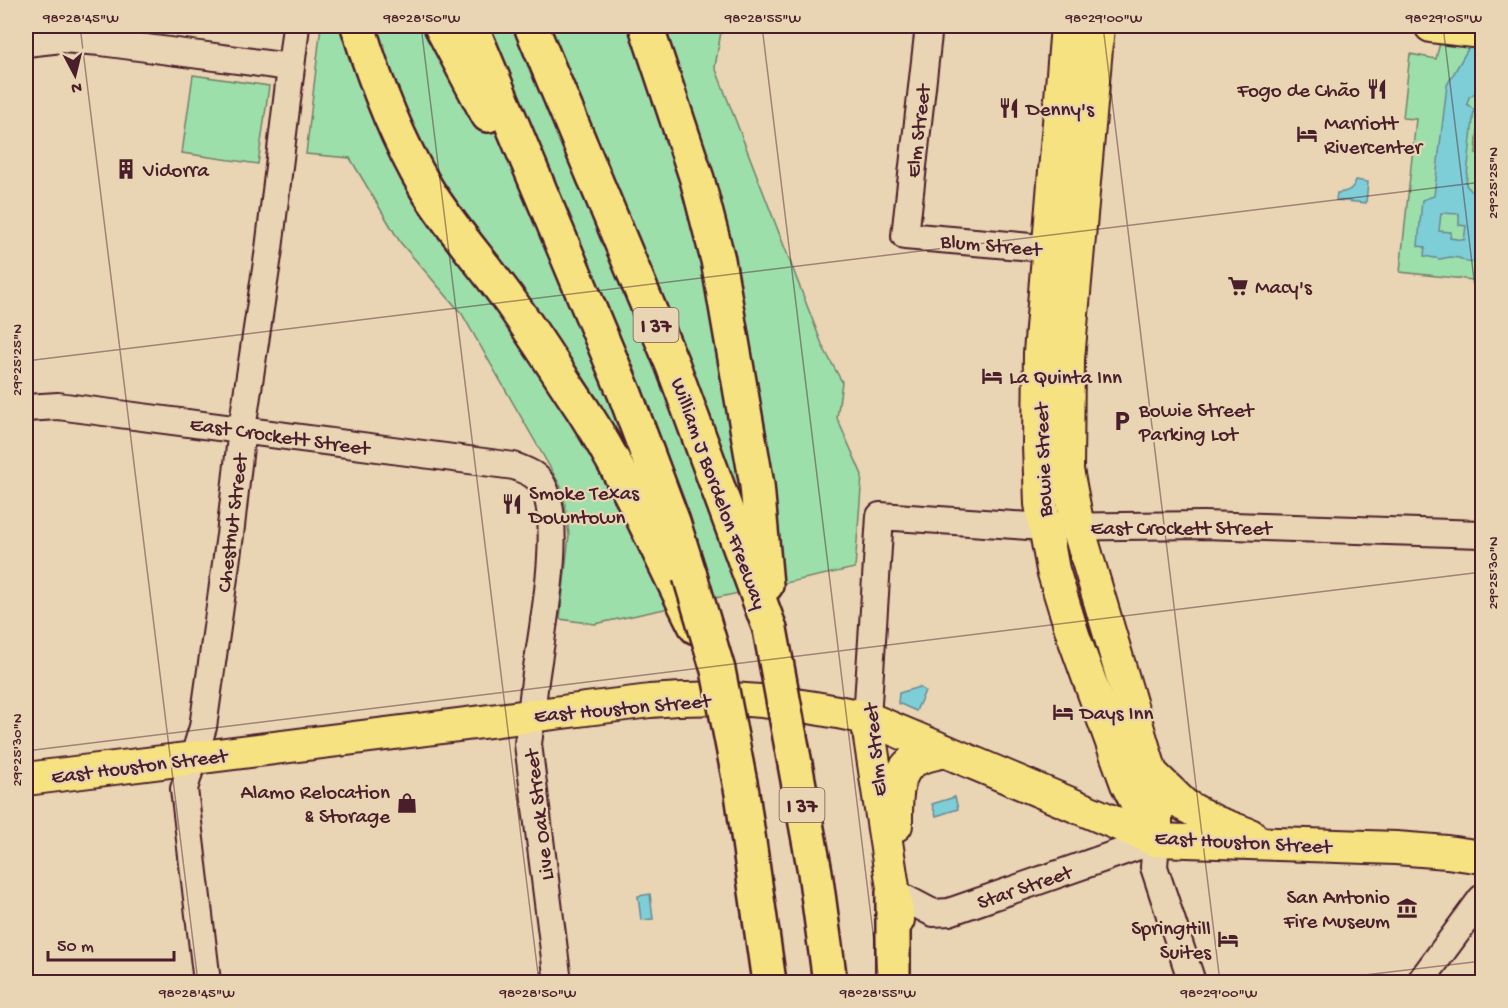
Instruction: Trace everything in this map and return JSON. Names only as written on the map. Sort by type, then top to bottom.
[{"type":"highway","points":[[358,26],[374,78],[399,137],[426,189],[453,228],[507,297],[585,413],[681,578]]},
{"type":"highway","points":[[441,26],[488,115],[546,201]]},
{"type":"highway","name":"I 37","points":[[471,26],[625,394],[673,522],[681,578],[717,670],[742,793],[769,982]]},
{"type":"highway","name":"William J Bordelon Freeway","points":[[531,26],[673,366],[770,629],[815,872],[830,982]]},
{"type":"highway","points":[[648,28],[697,178],[717,260],[757,485],[770,629]]},
{"type":"highway","points":[[892,883],[893,982]]},
{"type":"main road","name":"Bowie Street","points":[[1067,26],[1063,250],[1068,358],[1067,470],[1078,526],[1151,773],[1156,797],[1156,840]]},
{"type":"main road","name":"Bowie Street","points":[[1098,26],[1063,250],[1040,359],[1041,504],[1053,570],[1077,646],[1127,784],[1156,840]]},
{"type":"main road","points":[[1433,26],[1482,32]]},
{"type":"main road","name":"East Houston Street","points":[[26,779],[693,697],[756,700],[824,709],[867,718],[1156,840],[1406,849],[1482,857]]},
{"type":"main road","name":"Elm Street","points":[[867,718],[909,982]]},
{"type":"main road","points":[[892,883],[896,837],[896,799],[901,775],[915,760],[945,751]]},
{"type":"main road","points":[[1151,773],[1191,810],[1215,822],[1275,844]]},
{"type":"street","name":"Chestnut Street","points":[[207,982],[184,789],[203,727],[230,535],[242,429],[269,249],[296,26]]},
{"type":"street","name":"Elm Street","points":[[905,236],[929,26]]},
{"type":"street","points":[[26,43],[62,39],[101,42],[290,67]]},
{"type":"street","name":"Blum Street","points":[[905,236],[1063,250]]},
{"type":"street","name":"East Crockett Street","points":[[26,408],[58,406],[242,429],[514,466],[532,473]]},
{"type":"street","name":"Live Oak Street","points":[[532,473],[539,478],[545,489],[551,511],[552,534],[547,603],[528,744],[558,982]]},
{"type":"street","name":"Elm Street","points":[[867,718],[880,516]]},
{"type":"street","name":"East Crockett Street","points":[[880,516],[1044,527],[1203,525],[1470,534]]},
{"type":"street","name":"Star Street","points":[[892,883],[933,913],[949,912],[1156,840]]},
{"type":"street","name":"Bowie Street","points":[[1156,840],[1154,867],[1192,982]]},
{"type":"street","points":[[1420,982],[1482,898]]},
{"type":"green space","points":[[321,26],[722,26],[715,67],[823,347],[842,382],[837,418],[862,475],[855,568],[595,624],[560,619],[569,535],[563,491],[551,469],[462,314],[400,242],[350,158],[306,154]]},
{"type":"green space","points":[[1444,26],[1482,26],[1482,77],[1476,153],[1482,154],[1482,281],[1400,272],[1416,119],[1403,118],[1410,54],[1436,59]]},
{"type":"green space","points":[[193,75],[269,86],[258,164],[182,153]]},
{"type":"water","points":[[1482,28],[1482,64],[1475,93],[1469,97],[1467,104],[1474,110],[1466,185],[1482,203],[1482,263],[1467,262],[1459,258],[1440,259],[1424,256],[1425,247],[1418,246],[1422,200],[1434,196],[1447,85]],"holes":[[[1441,213],[1459,214],[1459,225],[1466,226],[1464,240],[1450,238],[1451,232],[1439,231]]]},
{"type":"water","points":[[1356,180],[1368,182],[1366,203],[1336,200],[1337,193],[1349,190]]},
{"type":"water","points":[[919,687],[925,691],[916,711],[898,703],[899,693]]},
{"type":"water","points":[[955,797],[958,809],[936,816],[932,804]]},
{"type":"water","points":[[650,894],[653,919],[641,920],[638,896]]},
{"type":"place","name":"Fogo de Chão","points":[[1377,89]]},
{"type":"place","name":"Denny's","points":[[1009,108]]},
{"type":"place","name":"Marriott Rivercenter","points":[[1307,134]]},
{"type":"place","name":"Vidorra","points":[[126,169]]},
{"type":"place","name":"Macy's","points":[[1238,286]]},
{"type":"place","name":"La Quinta Inn","points":[[992,376]]},
{"type":"place","name":"Bowie Street Parking Lot","points":[[1122,421]]},
{"type":"place","name":"Smoke Texas Downtown","points":[[512,504]]},
{"type":"place","name":"Days Inn","points":[[1063,712]]},
{"type":"place","name":"Alamo Relocation & Storage","points":[[407,803]]},
{"type":"place","name":"San Antonio Fire Museum","points":[[1407,908]]},
{"type":"place","name":"SpringHill Suites","points":[[1228,939]]}]
